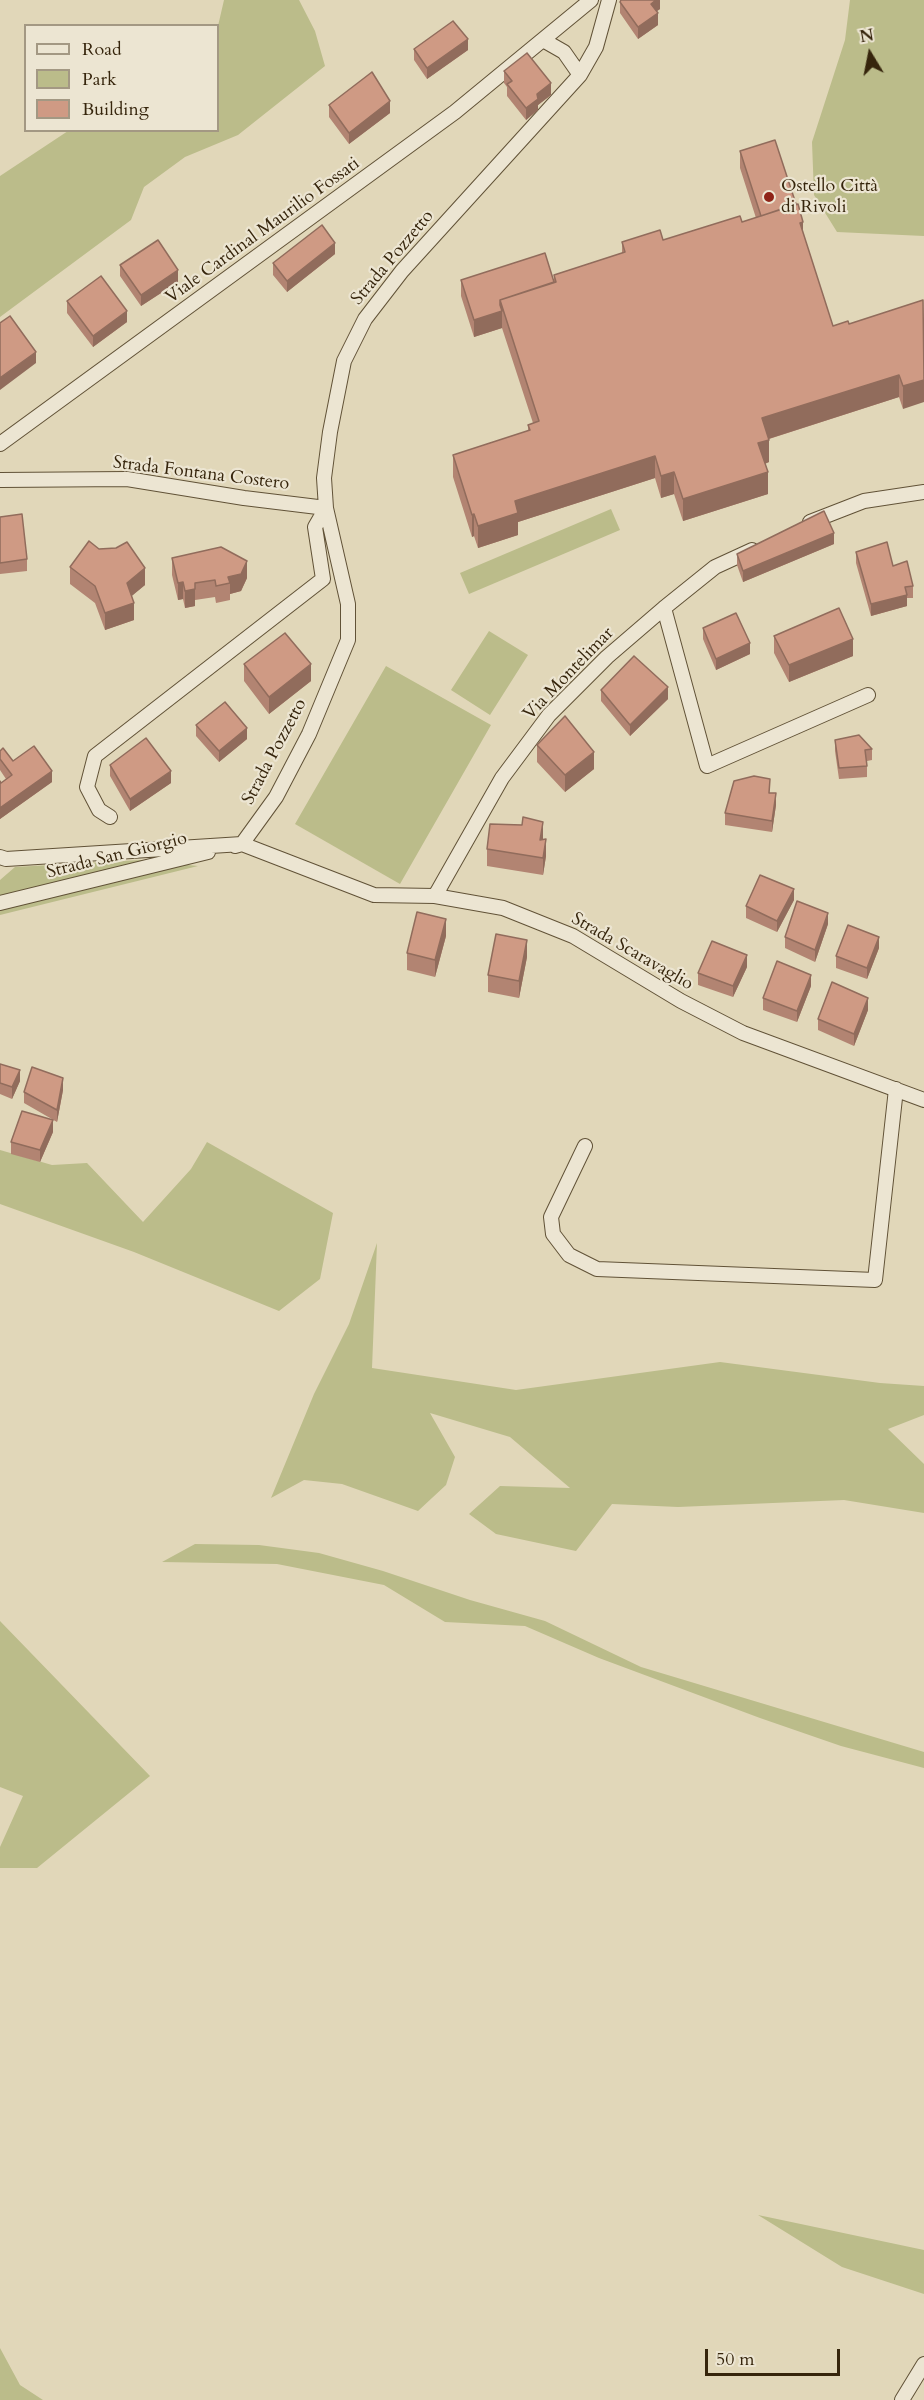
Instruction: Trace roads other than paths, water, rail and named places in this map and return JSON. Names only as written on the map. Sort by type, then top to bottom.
[{"type":"street","name":"Viale Cardinal Maurilio Fossati","points":[[0,444],[455,112],[591,0]]},
{"type":"street","name":"Strada Pozzetto","points":[[242,844],[276,796],[309,734],[348,640],[348,604],[326,508],[324,478],[344,360],[365,319],[402,271],[580,75],[596,46],[609,0]]},
{"type":"street","points":[[543,40],[564,52],[580,75]]},
{"type":"street","name":"Strada Fontana Costero","points":[[0,480],[128,479],[244,498],[326,508]]},
{"type":"street","points":[[802,526],[864,501],[924,492]]},
{"type":"street","name":"Strada Pozzetto","points":[[110,817],[99,810],[87,787],[95,756],[323,579],[315,527],[326,508]]},
{"type":"street","name":"Via Montelimar","points":[[435,896],[502,778],[549,715],[608,657],[715,567],[769,542]]},
{"type":"street","points":[[664,608],[707,766],[868,695]]},
{"type":"street","points":[[0,857],[6,859],[242,844]]},
{"type":"street","name":"Strada Scaravaglio","points":[[242,844],[374,895],[435,896],[503,908],[573,936],[681,1001],[743,1034],[924,1100]]},
{"type":"street","name":"Strada San Giorgio","points":[[0,903],[242,844]]},
{"type":"street","points":[[585,1146],[551,1217],[553,1234],[568,1255],[597,1269],[875,1280],[896,1089]]},
{"type":"street","points":[[902,2400],[924,2364]]},
{"type":"place","name":"Ostello Città di Rivoli","points":[[769,197]]}]
